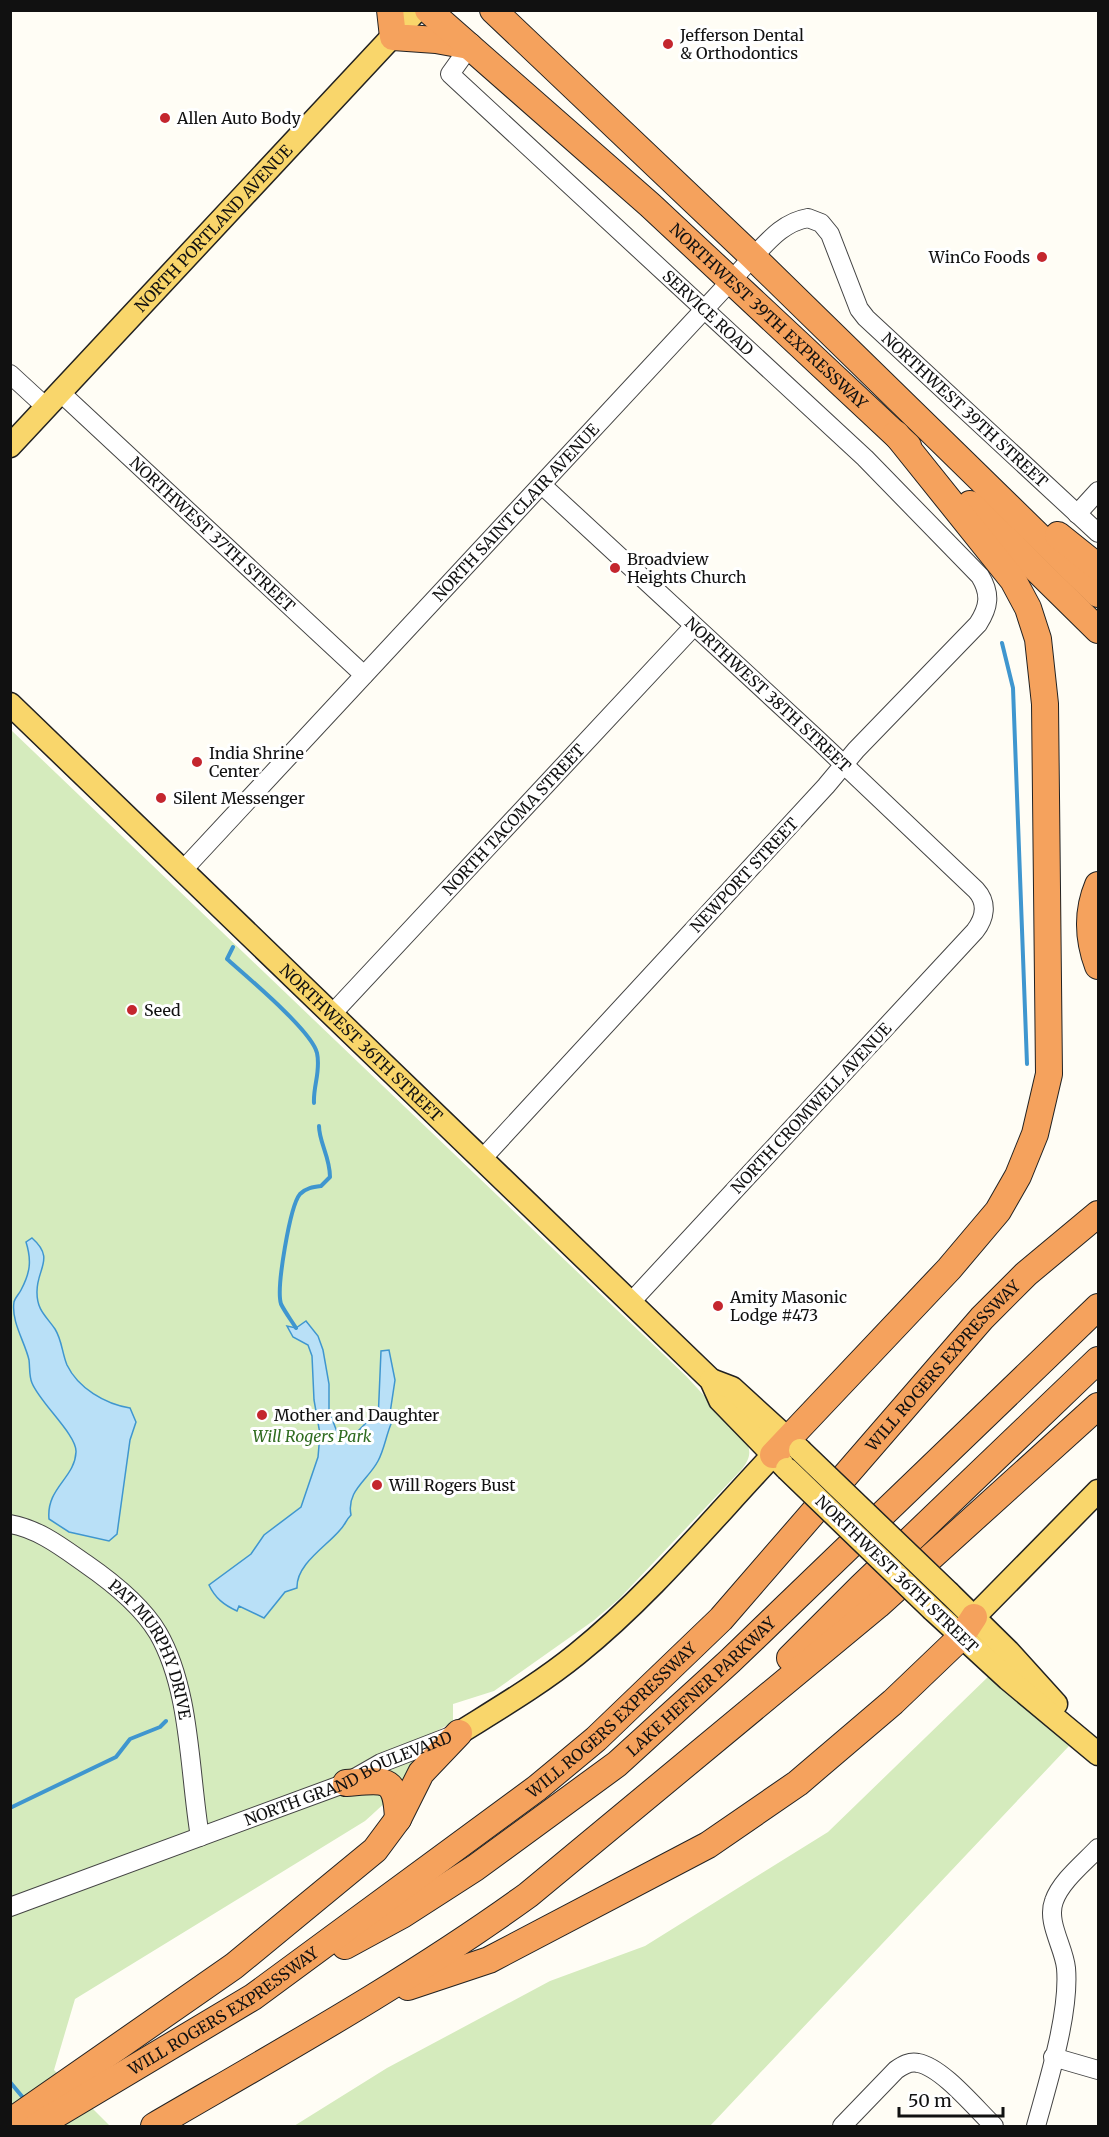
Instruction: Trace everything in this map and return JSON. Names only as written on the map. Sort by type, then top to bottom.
[{"type":"highway","points":[[390,10],[393,37],[436,40],[470,46]]},
{"type":"highway","name":"NORTHWEST 39TH EXPRESSWAY","points":[[428,10],[650,205],[896,434],[1098,630]]},
{"type":"highway","name":"NORTHWEST 39TH EXPRESSWAY","points":[[497,13],[753,257],[1098,594]]},
{"type":"highway","points":[[787,1453],[998,1211],[1027,1155],[1041,1114],[1049,1074],[1045,704],[1038,639],[1028,608],[1009,573],[896,434]]},
{"type":"highway","points":[[976,473],[1098,567]]},
{"type":"highway","points":[[1098,885],[1092,904],[1090,924],[1092,945],[1098,966]]},
{"type":"highway","name":"WILL ROGERS EXPRESSWAY","points":[[37,2127],[66,2095],[253,1997],[537,1788],[636,1704],[721,1619],[982,1318],[1026,1274],[1098,1214]]},
{"type":"highway","name":"LAKE HEFNER PARKWAY","points":[[253,1997],[439,1892],[617,1764],[738,1653],[1098,1307]]},
{"type":"highway","points":[[687,1763],[861,1587],[1098,1360]]},
{"type":"highway","points":[[154,2127],[371,2000],[474,1934],[528,1895],[878,1605],[1098,1406]]},
{"type":"highway","points":[[371,2000],[489,1960],[708,1845],[808,1776],[893,1702],[967,1627]]},
{"type":"highway","points":[[10,2122],[66,2095],[162,2018],[234,1966],[375,1850],[398,1820],[421,1773],[459,1733]]},
{"type":"highway","points":[[346,1783],[377,1781],[389,1785],[397,1796],[398,1820]]},
{"type":"main road","name":"NORTH PORTLAND AVENUE","points":[[10,446],[417,10]]},
{"type":"main road","name":"NORTHWEST 36TH STREET","points":[[10,704],[711,1380],[732,1388],[787,1453],[933,1610],[967,1627],[1098,1753]]},
{"type":"main road","name":"NORTHWEST 36TH STREET","points":[[787,1453],[949,1593],[967,1627]]},
{"type":"main road","name":"NORTH GRAND BOULEVARD","points":[[459,1733],[530,1690],[598,1636],[787,1453]]},
{"type":"main road","points":[[967,1627],[1098,1491]]},
{"type":"street","name":"SERVICE ROAD","points":[[470,46],[450,74],[865,458],[951,545],[984,583]]},
{"type":"street","name":"NORTH SAINT CLAIR AVENUE","points":[[182,871],[781,228],[808,218],[826,228],[845,277]]},
{"type":"street","name":"NORTHWEST 39TH STREET","points":[[845,277],[859,309],[874,327],[1098,533]]},
{"type":"street","name":"NORTHWEST 37TH STREET","points":[[10,374],[54,401],[364,675]]},
{"type":"street","name":"NORTHWEST 38TH STREET","points":[[542,484],[975,890],[983,901],[984,910]]},
{"type":"street","points":[[1077,514],[1098,491]]},
{"type":"street","name":"NEWPORT STREET","points":[[482,1159],[844,765],[978,624],[988,602],[984,583]]},
{"type":"street","name":"NORTH TACOMA STREET","points":[[332,1014],[694,626]]},
{"type":"street","name":"NORTH CROMWELL AVENUE","points":[[631,1302],[975,932],[981,924],[984,910]]},
{"type":"street","name":"PAT MURPHY DRIVE","points":[[10,1524],[37,1532],[104,1576],[157,1632],[174,1668],[183,1704],[201,1837]]},
{"type":"street","name":"NORTH GRAND BOULEVARD","points":[[10,1907],[346,1783],[381,1763],[459,1733]]},
{"type":"street","points":[[1036,2127],[1067,1989],[1066,1965],[1054,1922],[1053,1902],[1062,1888],[1098,1848]]},
{"type":"street","points":[[1053,2057],[1098,2070]]},
{"type":"street","points":[[842,2127],[896,2070],[904,2064],[918,2062],[938,2073],[994,2127]]},
{"type":"green space","name":"Will Rogers Park","points":[[10,729],[686,1376],[745,1440],[749,1451],[747,1462],[742,1469],[619,1599],[593,1621],[494,1691],[453,1704],[453,1722],[433,1733],[413,1771],[387,1801],[365,1821],[75,1999],[54,2070],[110,2126],[11,2126]]},
{"type":"green space","points":[[991,1674],[1069,1746],[710,2126],[294,2126],[387,2068],[550,1981],[645,1946],[828,1832]]},
{"type":"water","points":[[32,1238],[39,1245],[44,1258],[37,1285],[39,1304],[57,1333],[67,1365],[78,1381],[93,1394],[111,1403],[130,1408],[136,1422],[130,1440],[117,1534],[109,1541],[69,1532],[49,1519],[52,1499],[71,1469],[76,1452],[71,1437],[42,1400],[32,1383],[29,1360],[16,1324],[14,1302],[28,1272],[29,1255],[26,1242]]},
{"type":"water","points":[[306,1321],[318,1336],[323,1350],[329,1384],[329,1411],[339,1437],[348,1441],[368,1421],[378,1421],[381,1351],[389,1350],[395,1380],[389,1420],[391,1424],[378,1461],[355,1492],[350,1507],[351,1515],[301,1571],[297,1588],[285,1592],[264,1618],[239,1606],[237,1611],[228,1606],[217,1597],[209,1585],[251,1554],[264,1535],[301,1507],[318,1457],[320,1434],[314,1400],[312,1356],[308,1345],[293,1337],[287,1326],[296,1328]]},
{"type":"waterway","points":[[1002,643],[1013,688],[1027,1064]]},
{"type":"waterway","points":[[233,947],[227,959],[277,1004],[304,1031],[312,1043],[318,1060],[314,1103]]},
{"type":"waterway","points":[[296,1328],[281,1304],[280,1282],[288,1230],[296,1202],[300,1194],[312,1187],[321,1186],[330,1177],[319,1126]]},
{"type":"waterway","points":[[10,1808],[116,1757],[130,1739],[160,1727],[166,1721]]},
{"type":"waterway","points":[[10,2082],[25,2100]]},
{"type":"place","name":"Jefferson Dental & Orthodontics","points":[[668,44]]},
{"type":"place","name":"Allen Auto Body","points":[[165,118]]},
{"type":"place","name":"WinCo Foods","points":[[1042,257]]},
{"type":"place","name":"Broadview Heights Church","points":[[615,568]]},
{"type":"place","name":"India Shrine Center","points":[[197,762]]},
{"type":"place","name":"Silent Messenger","points":[[161,798]]},
{"type":"place","name":"Seed","points":[[132,1010]]},
{"type":"place","name":"Amity Masonic Lodge #473","points":[[718,1306]]},
{"type":"place","name":"Mother and Daughter","points":[[262,1415]]},
{"type":"place","name":"Will Rogers Bust","points":[[377,1485]]}]
